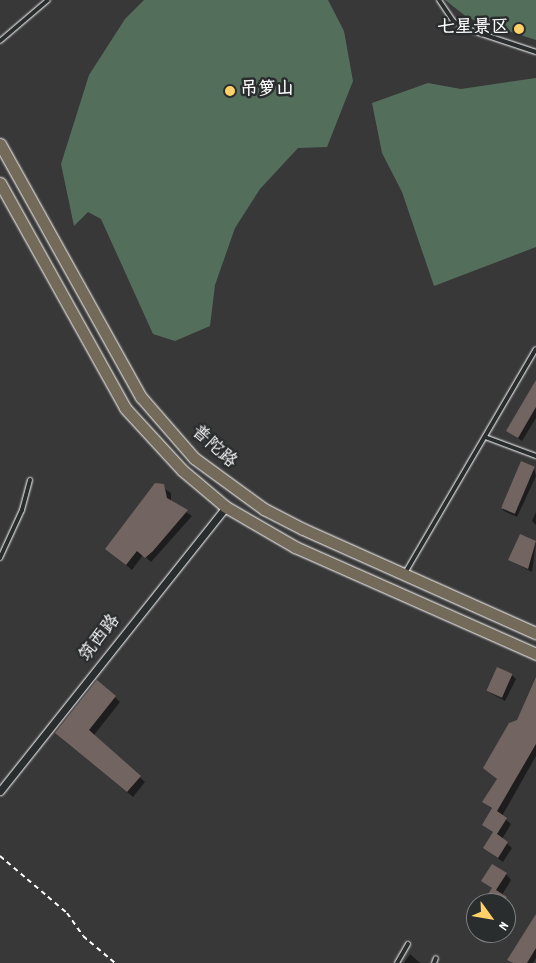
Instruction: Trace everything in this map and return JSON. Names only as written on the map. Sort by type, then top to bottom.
[{"type":"main road","name":"普陀路","points":[[0,144],[117,357],[168,431],[194,458],[264,509],[404,575],[536,633]]},
{"type":"main road","name":"普陀路","points":[[0,183],[125,408],[154,443],[226,507],[295,546],[536,654]]},
{"type":"street","name":"筑西路","points":[[0,790],[226,507]]},
{"type":"lane","points":[[0,41],[48,0]]},
{"type":"lane","points":[[439,0],[464,28],[536,52]]},
{"type":"lane","points":[[404,575],[536,349]]},
{"type":"lane","points":[[485,437],[536,456]]},
{"type":"lane","points":[[0,558],[22,510],[30,480]]},
{"type":"lane","points":[[397,963],[408,944]]},
{"type":"lane","points":[[434,963],[436,958]]},
{"type":"path","points":[[0,856],[67,913],[83,936],[115,963]]},
{"type":"green space","points":[[144,0],[328,0],[344,31],[353,81],[327,147],[298,148],[260,189],[235,228],[215,285],[210,326],[175,341],[153,334],[101,219],[88,212],[74,226],[61,164],[89,75],[125,19]]},
{"type":"green space","name":"七星景区","points":[[445,0],[536,0],[536,40],[468,18]]},
{"type":"green space","points":[[536,78],[536,247],[434,286],[402,192],[382,153],[372,103],[428,83],[461,89]]},
{"type":"building","points":[[536,380],[536,407],[518,438],[506,431]]},
{"type":"building","points":[[521,461],[535,467],[515,514],[501,508]]},
{"type":"building","points":[[155,483],[164,484],[167,498],[188,510],[153,551],[145,558],[137,551],[126,565],[105,549]]},
{"type":"building","points":[[520,534],[536,541],[528,569],[508,560]]},
{"type":"building","points":[[497,667],[513,674],[502,698],[486,691]]},
{"type":"building","points":[[536,677],[536,744],[497,811],[507,818],[497,834],[508,842],[498,858],[483,848],[493,832],[482,825],[492,808],[482,802],[497,779],[483,768],[509,723],[517,720]]},
{"type":"building","points":[[97,680],[116,696],[89,730],[141,776],[127,792],[55,733]]},
{"type":"building","points":[[492,864],[507,873],[496,890],[501,893],[489,893],[492,888],[481,881]]},
{"type":"building","points":[[536,914],[536,948],[527,963],[513,963],[507,960]]},
{"type":"place","name":"七星景区","points":[[519,29]]},
{"type":"place","name":"吊箩山","points":[[230,91]]}]
